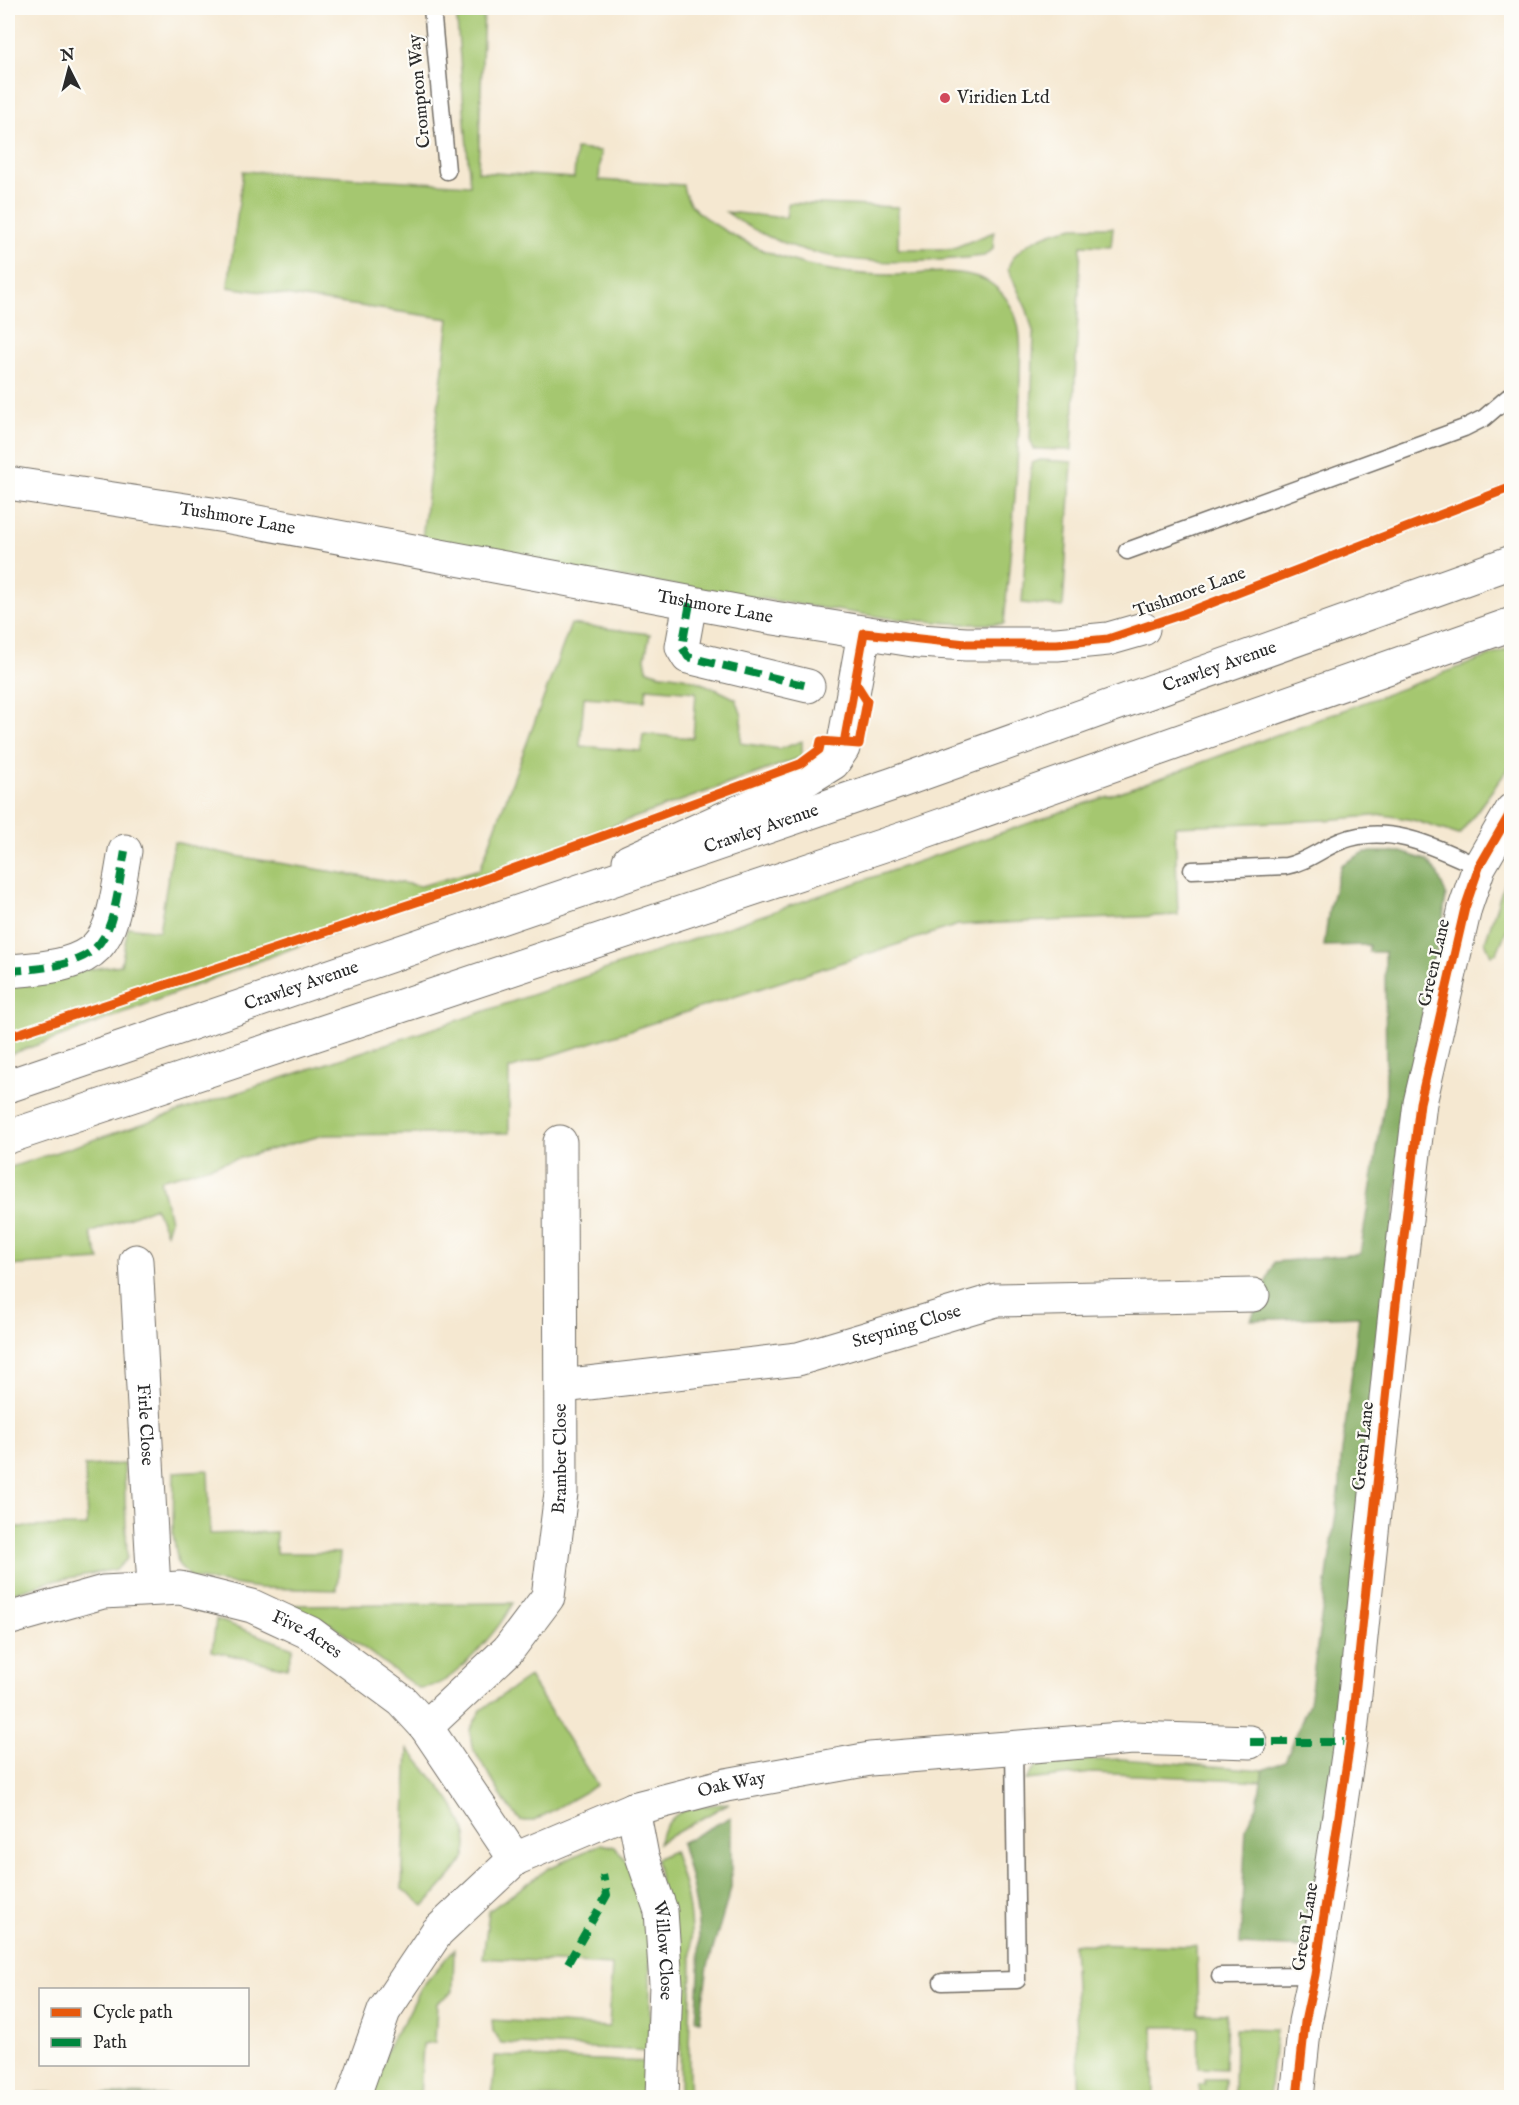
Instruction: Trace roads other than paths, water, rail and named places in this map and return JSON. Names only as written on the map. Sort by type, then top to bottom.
[{"type":"street","name":"Tushmore Lane","points":[[8,483],[225,516],[690,603],[864,633],[938,643],[1057,644],[1107,639],[1143,629]]},
{"type":"street","name":"Crawley Avenue","points":[[8,1086],[535,904],[893,784],[1512,562]]},
{"type":"street","points":[[690,603],[682,647],[688,657],[808,686]]},
{"type":"street","points":[[8,1137],[902,839],[1512,624]]},
{"type":"street","points":[[535,904],[794,787],[833,764],[844,742],[864,633]]},
{"type":"street","name":"Green Lane","points":[[1297,2097],[1305,2022],[1315,1976],[1350,1742],[1396,1303],[1420,1103],[1465,908],[1479,867],[1512,810]]},
{"type":"street","points":[[8,971],[38,968],[80,958],[98,948],[113,920],[125,851]]},
{"type":"street","name":"Bramber Close","points":[[426,1727],[508,1650],[548,1597],[561,1493],[560,1142]]},
{"type":"street","name":"Firle Close","points":[[136,1261],[154,1588]]},
{"type":"street","name":"Steyning Close","points":[[562,1386],[798,1359],[996,1300],[1253,1295]]},
{"type":"street","name":"Five Acres","points":[[8,1619],[103,1593],[180,1588],[252,1606],[310,1633],[402,1701],[426,1727],[515,1859]]},
{"type":"street","name":"Oak Way","points":[[353,2097],[384,2011],[437,1932],[515,1859],[633,1809],[726,1785],[870,1759],[1014,1745],[1133,1738],[1250,1742]]},
{"type":"street","name":"Willow Close","points":[[633,1809],[642,1856],[662,1911],[666,1984],[662,2097]]},
{"type":"lane","name":"Crompton Way","points":[[432,8],[447,171]]},
{"type":"lane","points":[[1127,551],[1464,428],[1484,418],[1512,394]]},
{"type":"lane","points":[[1192,870],[1299,864],[1342,840],[1390,835],[1416,840],[1479,867]]},
{"type":"lane","points":[[942,1982],[1017,1980],[1014,1745]]},
{"type":"lane","points":[[1220,1976],[1315,1976]]},
{"type":"place","name":"Viridien Ltd","points":[[945,98]]}]
